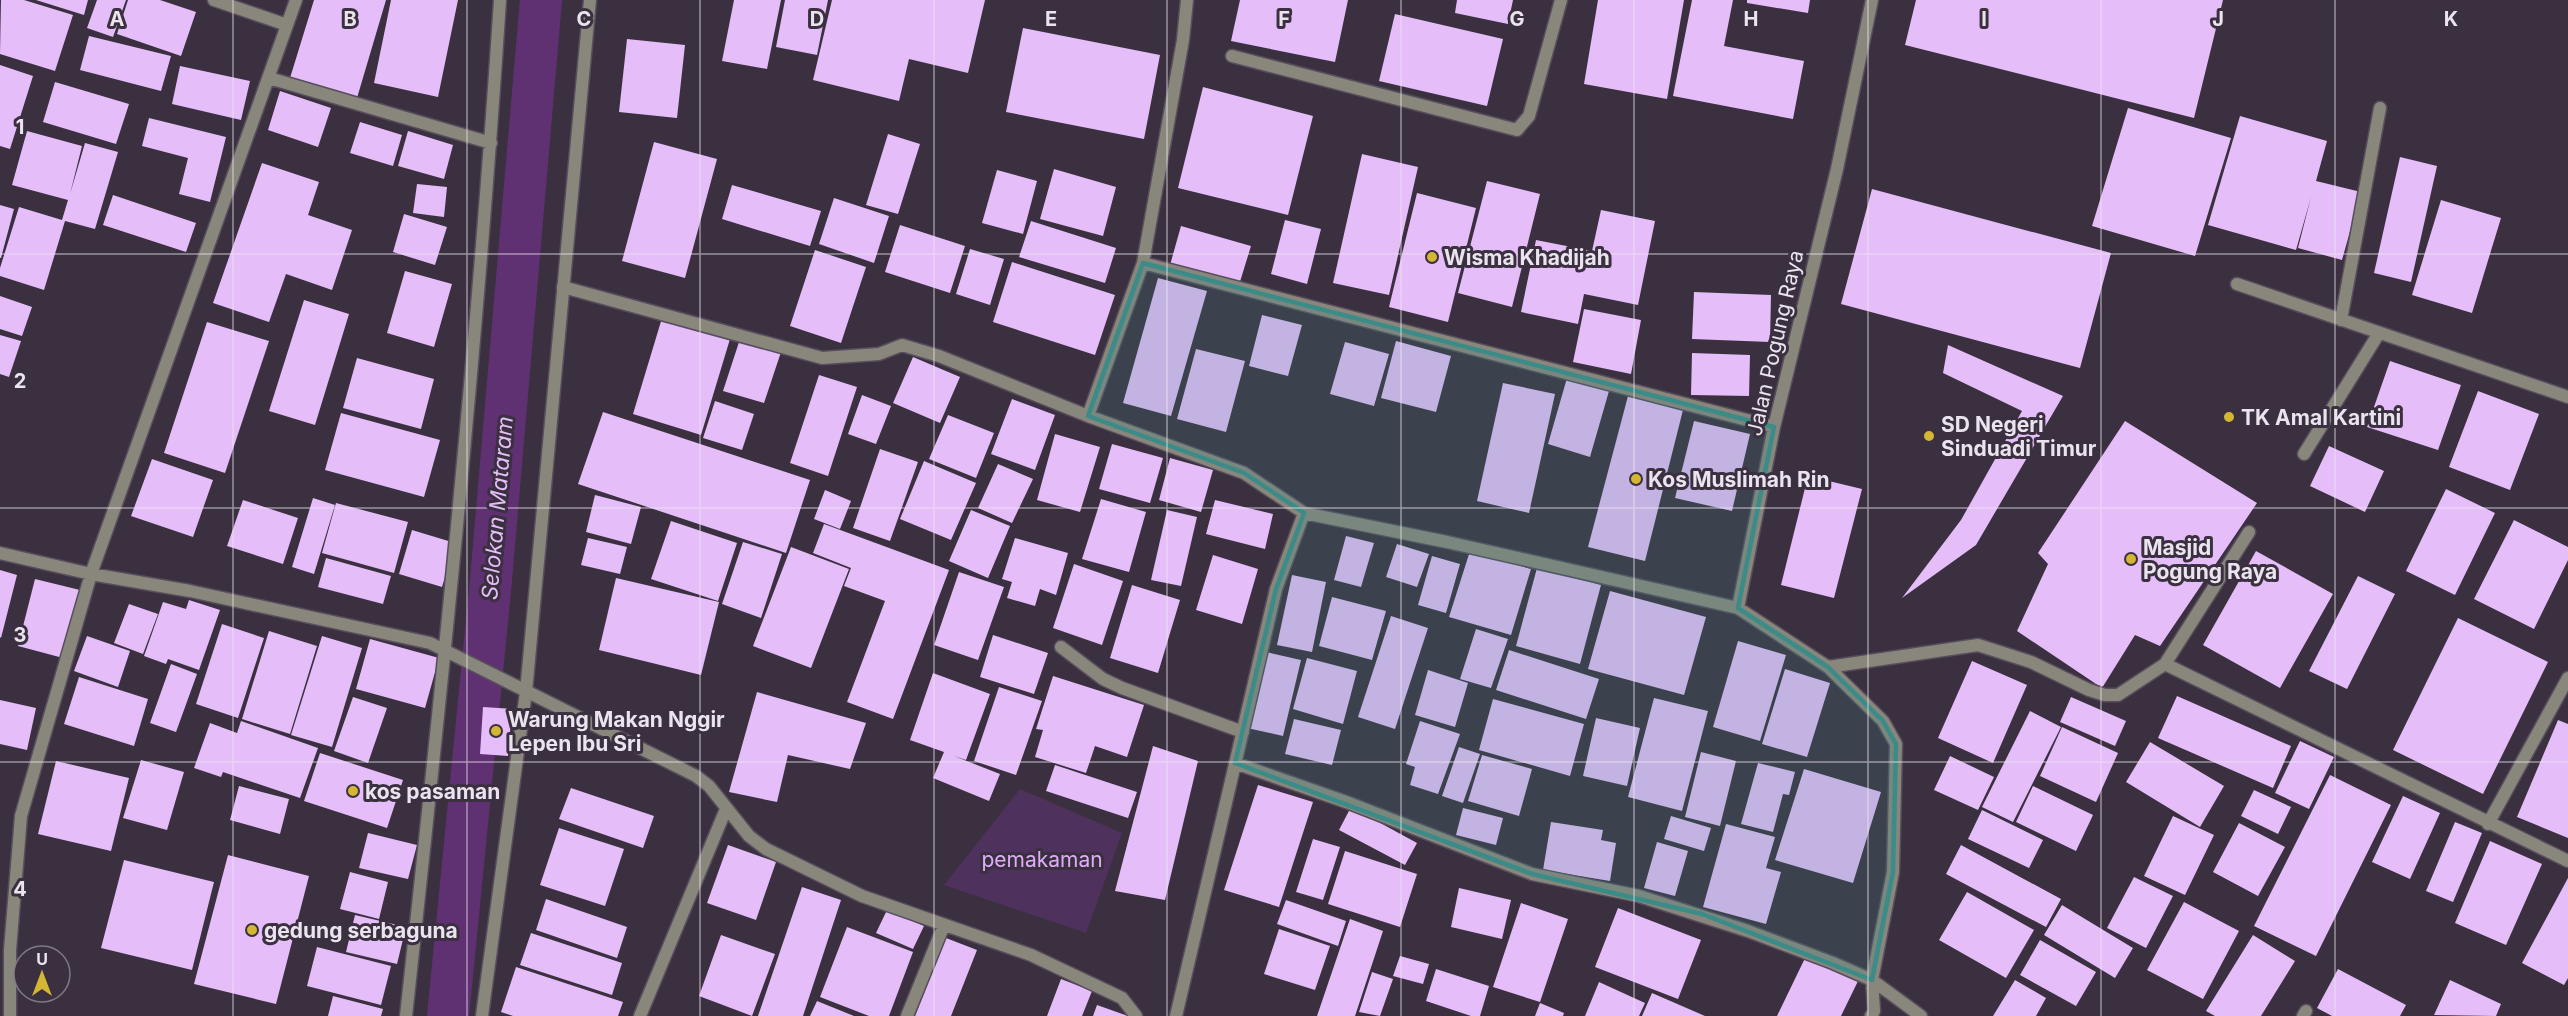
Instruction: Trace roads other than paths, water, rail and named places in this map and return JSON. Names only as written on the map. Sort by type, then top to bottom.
[{"type":"street","points":[[214,0],[287,25]]},
{"type":"street","points":[[10,1016],[10,950],[21,816],[92,574],[296,0]]},
{"type":"street","points":[[406,1016],[446,650],[491,143],[500,0]]},
{"type":"street","points":[[482,1016],[526,692],[590,0]]},
{"type":"street","points":[[1088,416],[1143,263],[1183,40],[1187,0]]},
{"type":"street","points":[[1232,56],[1517,130],[1529,116],[1561,0]]},
{"type":"street","name":"Jalan Pogung Raya","points":[[1738,608],[1774,427],[1837,169],[1872,0]]},
{"type":"street","points":[[269,78],[491,143]]},
{"type":"street","points":[[2341,320],[2380,108]]},
{"type":"street","points":[[1143,263],[1774,427]]},
{"type":"street","points":[[2237,284],[2568,397]]},
{"type":"street","points":[[563,287],[822,358],[879,354],[902,345],[939,356],[1088,416],[1244,473],[1304,513],[1447,542],[1738,608],[1828,667],[1883,721],[1896,744],[1893,872],[1872,981],[1874,1011],[1871,1016]]},
{"type":"street","points":[[2304,454],[2379,333]]},
{"type":"street","points":[[1176,1016],[1276,589],[1304,513]]},
{"type":"street","points":[[1828,667],[1978,645],[2031,662],[2089,690],[2105,695],[2118,695],[2165,664],[2249,532]]},
{"type":"street","points":[[0,553],[430,643],[696,776],[709,786],[748,836],[766,849],[862,896],[1031,955],[1122,998],[1136,1016]]},
{"type":"street","points":[[1061,647],[1103,679],[1122,688],[1243,732]]},
{"type":"street","points":[[2165,664],[2488,824],[2568,861]]},
{"type":"street","points":[[2488,824],[2567,682]]},
{"type":"street","points":[[1235,763],[1349,803],[1532,874],[1639,896],[1702,914],[1833,963],[1872,981],[1921,1016]]},
{"type":"street","points":[[640,1016],[726,809]]},
{"type":"street","points":[[907,1016],[944,925]]},
{"type":"waterway","name":"Selokan Mataram","points":[[448,1016],[491,580],[541,0]]},
{"type":"place","name":"Wisma Khadijah","points":[[1432,257]]},
{"type":"place","name":"TK Amal Kartini","points":[[2229,417]]},
{"type":"place","name":"SD Negeri Sinduadi Timur","points":[[1929,436]]},
{"type":"place","name":"Kos Muslimah Rin","points":[[1636,479]]},
{"type":"place","name":"Masjid Pogung Raya","points":[[2131,559]]},
{"type":"place","name":"Warung Makan Nggir Lepen Ibu Sri","points":[[496,731]]},
{"type":"place","name":"kos pasaman","points":[[353,791]]},
{"type":"place","name":"gedung serbaguna","points":[[252,930]]},
{"type":"park label","name":"pemakaman","points":[[1042,859]]}]
